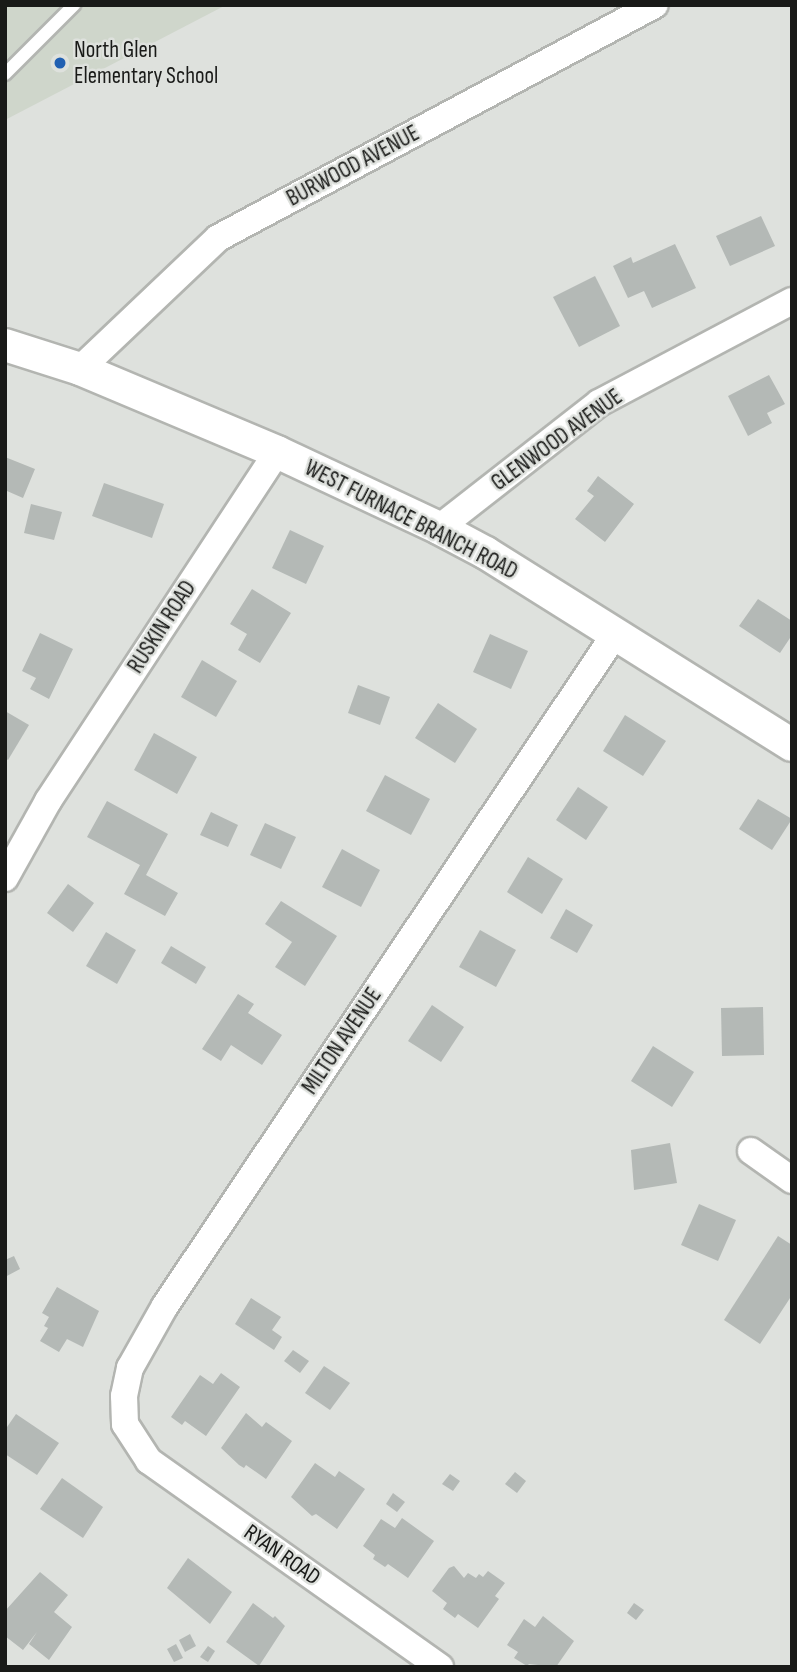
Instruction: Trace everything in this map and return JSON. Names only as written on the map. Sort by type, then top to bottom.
[{"type":"street","name":"BURWOOD AVENUE","points":[[80,369],[218,238],[655,5]]},
{"type":"street","name":"GLENWOOD AVENUE","points":[[439,528],[599,403],[792,301]]},
{"type":"street","name":"WEST FURNACE BRANCH ROAD","points":[[5,345],[80,369],[277,452],[439,528],[486,554],[792,745]]},
{"type":"street","name":"RUSKIN ROAD","points":[[5,878],[48,802],[277,452]]},
{"type":"street","name":"MILTON AVENUE","points":[[149,1461],[125,1424],[124,1396],[130,1368],[165,1306],[615,634]]},
{"type":"street","points":[[751,1152],[792,1180]]},
{"type":"street","name":"RYAN ROAD","points":[[149,1461],[414,1658],[440,1667]]},
{"type":"lane","points":[[5,74],[74,5]]},
{"type":"shaded area","name":"North Glen Elementary School","points":[[5,5],[226,5],[5,120]]},
{"type":"building","points":[[761,216],[775,246],[730,266],[716,236]]},
{"type":"building","points":[[675,244],[696,288],[652,308],[644,291],[628,298],[613,266],[631,257],[633,263]]},
{"type":"building","points":[[595,276],[620,326],[579,347],[553,297]]},
{"type":"building","points":[[769,375],[785,404],[767,413],[772,423],[748,436],[728,396]]},
{"type":"building","points":[[5,457],[35,469],[23,498],[7,491],[5,496]]},
{"type":"building","points":[[598,476],[634,504],[605,542],[575,519],[594,496],[587,491]]},
{"type":"building","points":[[104,483],[164,504],[152,538],[92,516]]},
{"type":"building","points":[[31,504],[62,512],[54,540],[24,533]]},
{"type":"building","points":[[290,530],[324,546],[306,584],[272,568]]},
{"type":"building","points":[[252,589],[291,613],[260,663],[238,650],[247,634],[230,624]]},
{"type":"building","points":[[758,599],[792,621],[792,635],[780,653],[739,626]]},
{"type":"building","points":[[40,633],[73,649],[49,699],[30,689],[36,678],[22,671]]},
{"type":"building","points":[[490,634],[528,651],[511,689],[473,672]]},
{"type":"building","points":[[202,660],[237,681],[216,717],[181,697]]},
{"type":"building","points":[[358,685],[390,697],[380,725],[348,713]]},
{"type":"building","points":[[438,703],[477,729],[455,763],[415,738]]},
{"type":"building","points":[[5,711],[29,725],[8,760],[5,758]]},
{"type":"building","points":[[625,715],[666,741],[643,776],[603,751]]},
{"type":"building","points":[[154,733],[197,757],[177,794],[134,770]]},
{"type":"building","points":[[385,775],[430,799],[411,835],[366,811]]},
{"type":"building","points":[[578,787],[608,807],[586,840],[556,820]]},
{"type":"building","points":[[758,799],[792,819],[772,850],[739,829]]},
{"type":"building","points":[[107,801],[168,834],[146,875],[178,893],[165,916],[124,894],[140,865],[87,837]]},
{"type":"building","points":[[211,812],[238,825],[228,847],[200,835]]},
{"type":"building","points":[[265,823],[296,837],[281,869],[250,855]]},
{"type":"building","points":[[342,849],[380,870],[361,907],[322,887]]},
{"type":"building","points":[[528,857],[563,879],[542,914],[507,892]]},
{"type":"building","points":[[68,884],[94,903],[73,932],[47,913]]},
{"type":"building","points":[[281,901],[337,936],[305,986],[275,967],[292,942],[265,924]]},
{"type":"building","points":[[566,909],[593,925],[577,953],[550,938]]},
{"type":"building","points":[[480,930],[516,950],[496,987],[459,967]]},
{"type":"building","points":[[106,932],[136,950],[117,984],[86,966]]},
{"type":"building","points":[[171,946],[206,967],[196,984],[161,963]]},
{"type":"building","points":[[238,994],[254,1004],[248,1013],[282,1035],[262,1065],[231,1045],[221,1061],[202,1049]]},
{"type":"building","points":[[432,1005],[464,1027],[441,1062],[408,1041]]},
{"type":"building","points":[[763,1007],[764,1055],[722,1056],[721,1008]]},
{"type":"building","points":[[653,1046],[694,1072],[672,1107],[631,1081]]},
{"type":"building","points":[[670,1143],[677,1183],[634,1190],[631,1150]]},
{"type":"building","points":[[699,1204],[736,1220],[718,1261],[681,1245]]},
{"type":"building","points":[[778,1236],[792,1245],[792,1295],[760,1344],[724,1320]]},
{"type":"building","points":[[14,1256],[20,1269],[5,1277],[5,1260]]},
{"type":"building","points":[[57,1287],[99,1311],[83,1347],[67,1339],[59,1352],[40,1341],[48,1328],[44,1326],[49,1317],[42,1313]]},
{"type":"building","points":[[251,1298],[281,1317],[272,1330],[282,1337],[274,1350],[235,1324]]},
{"type":"building","points":[[293,1350],[309,1361],[300,1373],[284,1361]]},
{"type":"building","points":[[324,1366],[350,1383],[330,1410],[305,1393]]},
{"type":"building","points":[[221,1373],[240,1387],[206,1436],[185,1421],[182,1425],[171,1417],[200,1375],[213,1384]]},
{"type":"building","points":[[246,1413],[262,1427],[266,1422],[292,1441],[266,1479],[246,1465],[244,1468],[239,1465],[221,1448]]},
{"type":"building","points":[[16,1414],[59,1443],[37,1475],[5,1454],[5,1430]]},
{"type":"building","points":[[315,1463],[335,1477],[339,1471],[365,1489],[337,1529],[316,1514],[312,1516],[291,1497]]},
{"type":"building","points":[[515,1472],[526,1481],[517,1493],[505,1484]]},
{"type":"building","points":[[450,1474],[460,1481],[453,1491],[442,1484]]},
{"type":"building","points":[[62,1478],[103,1507],[83,1538],[40,1509]]},
{"type":"building","points":[[393,1493],[405,1502],[397,1512],[386,1504]]},
{"type":"building","points":[[402,1518],[434,1541],[408,1578],[388,1564],[385,1567],[373,1559],[375,1555],[363,1546],[381,1519],[395,1528]]},
{"type":"building","points":[[188,1558],[232,1592],[210,1624],[167,1588]]},
{"type":"building","points":[[454,1566],[464,1578],[468,1573],[476,1578],[479,1574],[483,1577],[488,1571],[505,1583],[495,1596],[499,1599],[478,1628],[458,1614],[455,1618],[443,1609],[447,1603],[432,1591],[449,1568]]},
{"type":"building","points":[[40,1572],[68,1595],[54,1612],[72,1627],[49,1660],[29,1644],[37,1632],[23,1650],[5,1636],[5,1611]]},
{"type":"building","points":[[253,1603],[273,1618],[275,1616],[285,1626],[259,1666],[226,1642]]},
{"type":"building","points":[[634,1603],[644,1610],[636,1620],[627,1613]]},
{"type":"building","points":[[543,1616],[574,1641],[556,1667],[527,1666],[514,1658],[518,1652],[507,1645],[524,1619],[535,1627]]},
{"type":"building","points":[[190,1634],[196,1646],[185,1652],[179,1640]]},
{"type":"building","points":[[176,1644],[183,1658],[174,1662],[167,1649]]},
{"type":"building","points":[[208,1646],[215,1651],[208,1662],[200,1657]]},
{"type":"place","name":"North Glen Elementary School","points":[[60,63]]}]
